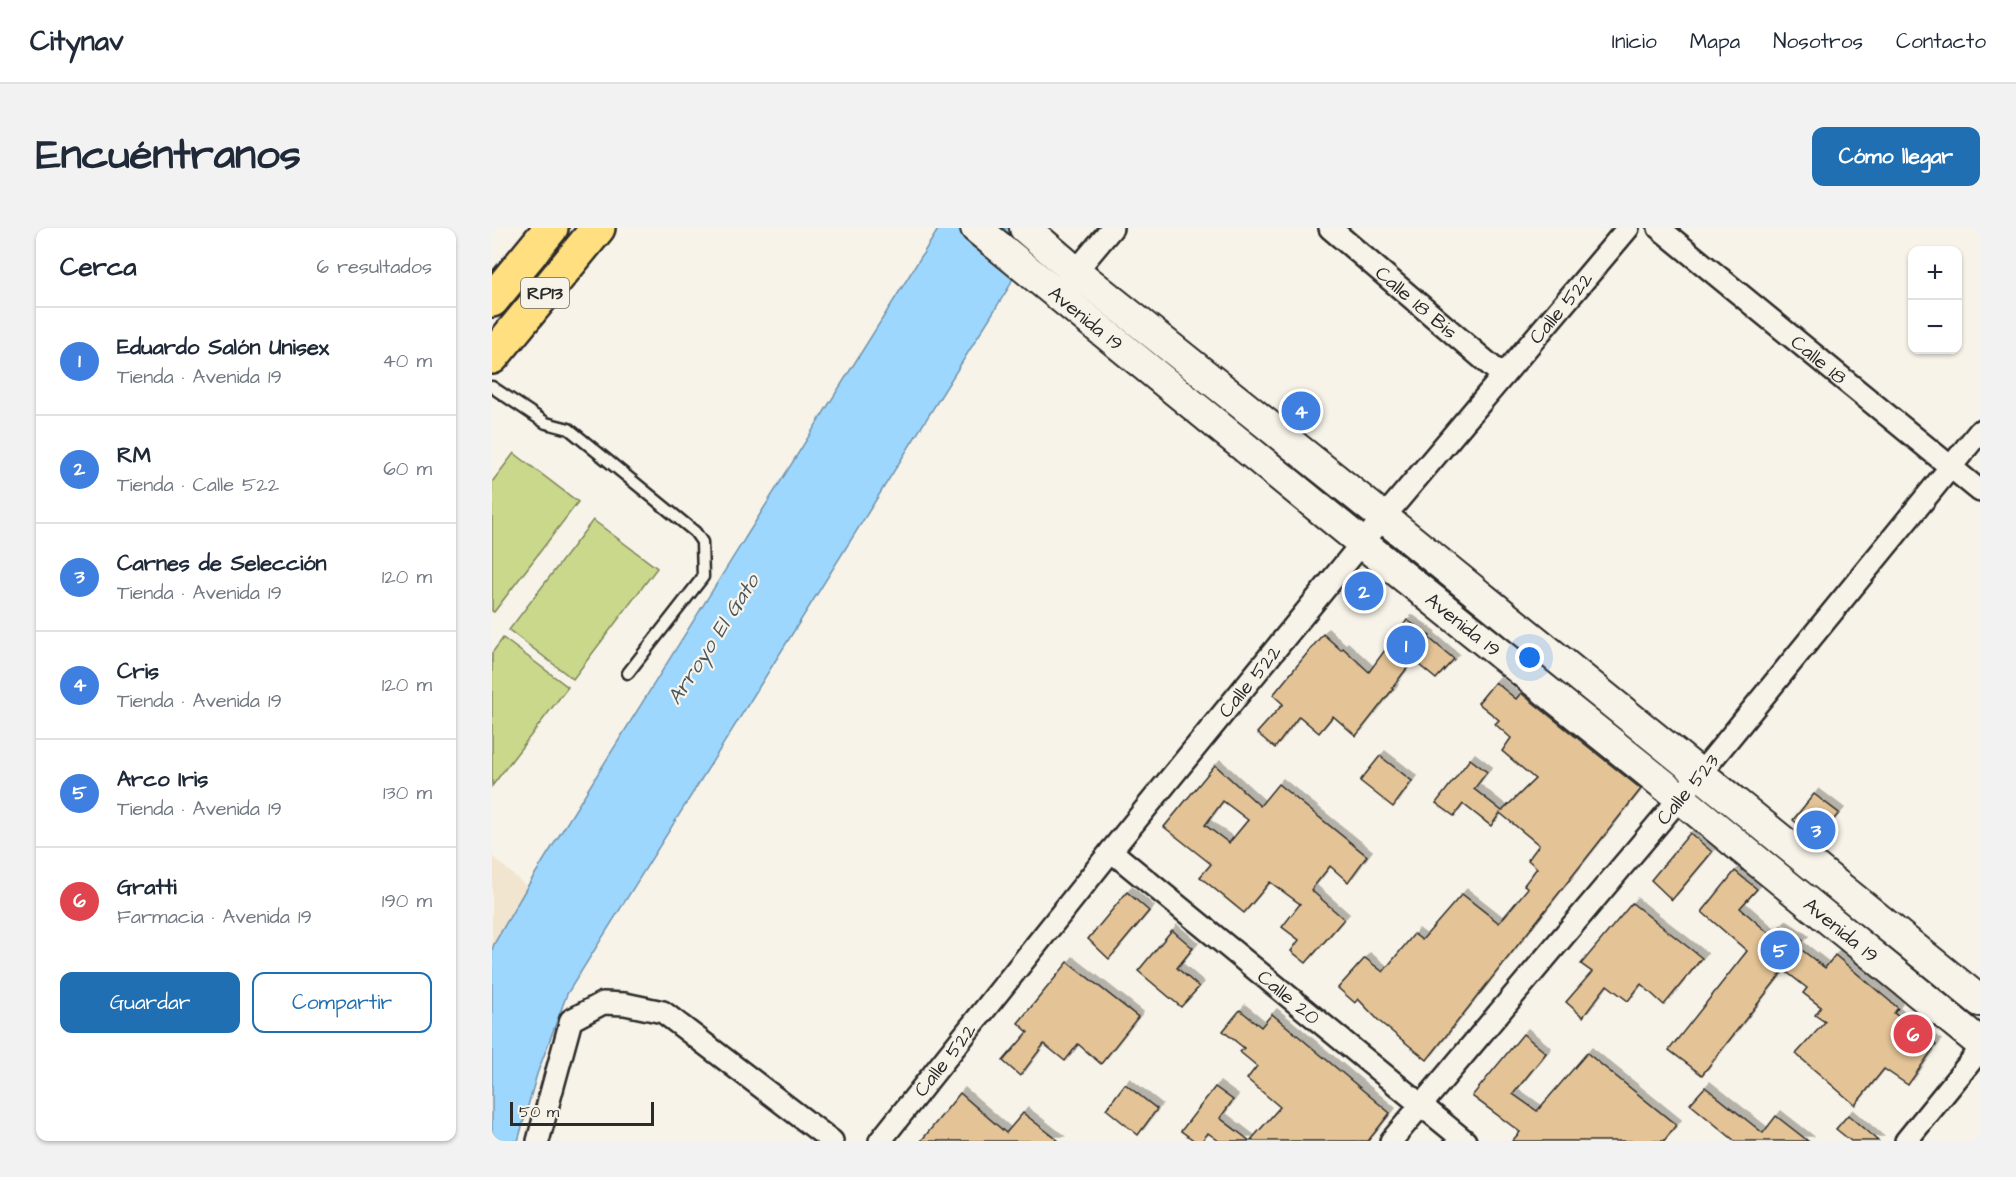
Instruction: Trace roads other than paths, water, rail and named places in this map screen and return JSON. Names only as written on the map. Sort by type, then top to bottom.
[{"type":"main road","name":"RP13","points":[[492,300],[551,228]]},
{"type":"main road","name":"RP13","points":[[492,357],[598,228]]},
{"type":"main road","name":"Avenida 19","points":[[976,228],[1980,1043]]},
{"type":"main road","name":"Avenida 19","points":[[1033,234],[1075,271],[1383,517],[1980,1001]]},
{"type":"street","points":[[1058,295],[1075,271],[1112,228]]},
{"type":"street","name":"Calle 18 Bis","points":[[1330,228],[1503,376]]},
{"type":"street","name":"Calle 522","points":[[880,1141],[1111,851],[1383,517],[1628,228]]},
{"type":"street","name":"Calle 18","points":[[1659,228],[1980,492]]},
{"type":"street","name":"Calle 523","points":[[1391,1141],[1700,774],[1980,431]]},
{"type":"street","name":"Calle 20","points":[[1111,851],[1465,1141]]},
{"type":"street","points":[[538,1141],[572,1020],[603,1003],[625,1004],[663,1012],[832,1141]]},
{"type":"street","points":[[1906,1141],[1980,1050]]},
{"type":"lane","points":[[492,387],[546,423],[569,429],[695,532],[702,542],[703,576],[628,674]]},
{"type":"water","name":"Arroyo El Gato","points":[[939,228],[1034,228],[1009,287],[567,994],[537,1074],[518,1141],[492,1141],[492,950],[494,944],[527,887]]},
{"type":"place","name":"Cris","points":[[1301,411]]},
{"type":"place","name":"RM","points":[[1364,591]]},
{"type":"place","name":"Eduardo Salón Unisex","points":[[1406,645]]},
{"type":"place","name":"Carnes de Selección","points":[[1816,830]]},
{"type":"place","name":"Arco Iris","points":[[1780,950]]},
{"type":"place","name":"Gratti","points":[[1913,1034]]}]
